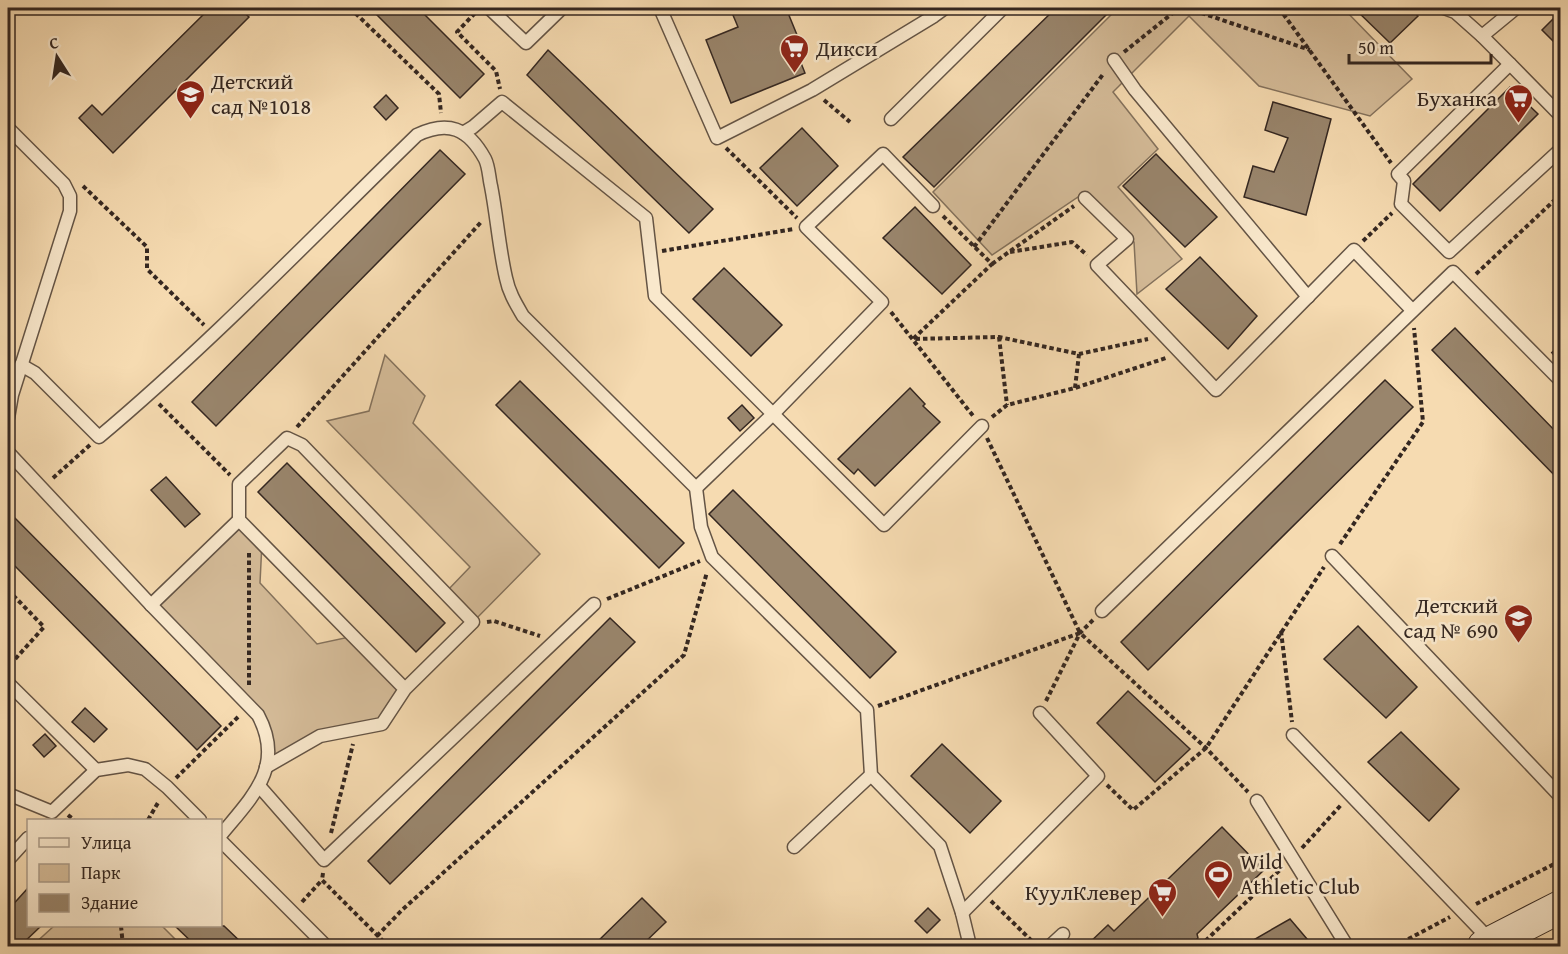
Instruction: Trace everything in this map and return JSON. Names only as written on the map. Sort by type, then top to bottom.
[{"type":"street","points":[[1488,944],[1560,907]]},
{"type":"lane","points":[[489,8],[526,43],[562,8]]},
{"type":"lane","points":[[660,8],[717,138],[812,90],[945,8]]},
{"type":"lane","points":[[891,119],[1003,8]]},
{"type":"lane","points":[[1444,8],[1455,12],[1482,36],[1560,115]]},
{"type":"lane","points":[[1482,36],[1516,8]]},
{"type":"lane","points":[[1114,60],[1135,90],[1308,297]]},
{"type":"lane","points":[[1509,64],[1398,174],[1404,181],[1401,204],[1449,252],[1560,150]]},
{"type":"lane","points":[[463,133],[502,102],[646,218],[655,296],[884,525],[982,426]]},
{"type":"lane","points":[[21,365],[35,373],[99,437],[213,334],[417,135],[442,126],[463,133],[485,160],[495,207],[505,276],[510,294],[523,316],[696,488],[701,526],[712,557],[867,710],[871,775],[940,846],[962,913],[970,946]]},
{"type":"lane","points":[[8,128],[64,184],[70,196],[70,210],[66,225],[21,365],[8,418]]},
{"type":"lane","points":[[696,488],[773,414],[882,302],[806,227],[883,154],[933,206]]},
{"type":"lane","points":[[1085,198],[1127,239],[1097,265],[1216,390],[1354,250],[1412,310]]},
{"type":"lane","points":[[1102,611],[1453,272],[1560,380]]},
{"type":"lane","points":[[266,767],[320,736],[382,724],[405,689],[472,622],[302,446],[287,438],[239,484],[239,520],[405,689]]},
{"type":"lane","points":[[8,452],[151,605],[249,705],[266,729],[269,747],[260,787],[222,835]]},
{"type":"lane","points":[[151,605],[239,520]]},
{"type":"lane","points":[[1332,556],[1560,796]]},
{"type":"lane","points":[[260,787],[324,860],[594,604]]},
{"type":"lane","points":[[8,683],[96,770]]},
{"type":"lane","points":[[962,913],[1098,776],[1040,713]]},
{"type":"lane","points":[[1293,735],[1488,944]]},
{"type":"lane","points":[[8,794],[49,816],[96,770],[128,765],[146,769],[199,819]]},
{"type":"lane","points":[[794,847],[871,775]]},
{"type":"lane","points":[[1257,801],[1347,946]]},
{"type":"lane","points":[[8,860],[27,839]]},
{"type":"lane","points":[[222,840],[326,946]]},
{"type":"lane","points":[[1050,946],[1063,934]]},
{"type":"path","points":[[350,8],[439,94],[442,126]]},
{"type":"path","points":[[481,8],[457,32],[496,71],[502,102]]},
{"type":"path","points":[[974,247],[1114,60],[1179,8]]},
{"type":"path","points":[[1186,8],[1311,50]]},
{"type":"path","points":[[1279,8],[1398,174]]},
{"type":"path","points":[[812,90],[850,122]]},
{"type":"path","points":[[717,138],[806,227]]},
{"type":"path","points":[[81,185],[147,247],[147,269],[213,334]]},
{"type":"path","points":[[1465,285],[1560,195]]},
{"type":"path","points":[[913,339],[992,264],[1085,198]]},
{"type":"path","points":[[1359,245],[1401,204]]},
{"type":"path","points":[[933,206],[992,264]]},
{"type":"path","points":[[287,438],[495,207]]},
{"type":"path","points":[[650,253],[806,227]]},
{"type":"path","points":[[1009,252],[1072,242],[1097,265]]},
{"type":"path","points":[[882,302],[982,426],[1080,633],[1206,748],[1257,801]]},
{"type":"path","points":[[1098,776],[1133,810],[1206,748],[1281,630],[1423,422],[1412,310]]},
{"type":"path","points":[[913,339],[999,337],[1079,354],[1151,338],[1181,354]]},
{"type":"path","points":[[999,337],[1007,405]]},
{"type":"path","points":[[1075,388],[1079,354]]},
{"type":"path","points":[[982,426],[1007,405],[1075,388],[1181,354]]},
{"type":"path","points":[[149,394],[239,484]]},
{"type":"path","points":[[42,488],[99,437]]},
{"type":"path","points":[[149,819],[167,787],[249,705],[249,530]]},
{"type":"path","points":[[594,604],[712,557]]},
{"type":"path","points":[[377,936],[419,895],[684,655],[712,557]]},
{"type":"path","points":[[8,590],[44,627],[8,667]]},
{"type":"path","points":[[494,621],[555,640]]},
{"type":"path","points":[[1040,713],[1080,633],[1086,627]]},
{"type":"path","points":[[1281,630],[1293,735]]},
{"type":"path","points":[[867,710],[1080,633]]},
{"type":"path","points":[[1200,946],[1291,859],[1350,795]]},
{"type":"path","points":[[292,913],[322,880]]},
{"type":"path","points":[[121,927],[123,946]]},
{"type":"green space","points":[[1118,8],[1343,8],[1412,79],[1370,116],[1259,86],[1189,16],[1113,92],[1158,149],[1118,187],[1182,259],[1137,294],[1134,242],[1084,193],[992,255],[933,192]]},
{"type":"green space","points":[[385,355],[425,396],[413,423],[540,554],[473,622],[446,592],[470,567],[327,421],[369,411]]},
{"type":"green space","points":[[239,520],[262,542],[260,583],[317,644],[354,636],[405,689],[382,724],[320,736],[266,767],[266,729],[151,605]]},
{"type":"green space","points":[[53,927],[163,927],[182,946],[32,946]]},
{"type":"building","points":[[210,8],[239,8],[249,17],[113,153],[79,118],[92,105],[102,115]]},
{"type":"building","points":[[370,8],[418,8],[484,74],[460,98]]},
{"type":"building","points":[[730,8],[786,8],[797,35],[791,38],[805,73],[731,103],[706,40],[738,27]]},
{"type":"building","points":[[1056,8],[1113,8],[934,187],[903,157]]},
{"type":"building","points":[[1354,8],[1409,8],[1418,16],[1390,43]]},
{"type":"building","points":[[1560,12],[1560,48],[1542,30]]},
{"type":"building","points":[[548,50],[713,209],[689,233],[527,75]]},
{"type":"building","points":[[1510,87],[1538,114],[1440,211],[1413,184]]},
{"type":"building","points":[[386,95],[398,108],[386,120],[374,107]]},
{"type":"building","points":[[1273,102],[1331,119],[1306,215],[1244,197],[1253,166],[1274,172],[1288,138],[1265,130]]},
{"type":"building","points":[[802,128],[838,166],[797,206],[760,168]]},
{"type":"building","points":[[440,150],[465,174],[216,426],[192,402]]},
{"type":"building","points":[[1156,154],[1217,217],[1185,247],[1123,186]]},
{"type":"building","points":[[915,207],[971,265],[942,294],[883,238]]},
{"type":"building","points":[[1200,257],[1257,316],[1228,349],[1166,289]]},
{"type":"building","points":[[724,268],[782,325],[751,356],[693,299]]},
{"type":"building","points":[[1455,328],[1560,436],[1560,481],[1432,350]]},
{"type":"building","points":[[1385,380],[1413,407],[1148,670],[1121,642]]},
{"type":"building","points":[[520,381],[684,543],[659,568],[496,405]]},
{"type":"building","points":[[910,388],[925,404],[923,406],[940,422],[875,486],[858,469],[854,474],[838,459]]},
{"type":"building","points":[[742,405],[754,418],[740,431],[728,418]]},
{"type":"building","points":[[287,463],[445,623],[416,652],[258,492]]},
{"type":"building","points":[[166,477],[200,514],[185,527],[151,490]]},
{"type":"building","points":[[733,490],[896,652],[870,678],[709,514]]},
{"type":"building","points":[[8,511],[221,726],[197,750],[8,559]]},
{"type":"building","points":[[610,618],[635,642],[390,884],[368,861]]},
{"type":"building","points":[[1358,626],[1417,687],[1386,718],[1324,659]]},
{"type":"building","points":[[1128,691],[1190,749],[1155,782],[1097,723]]},
{"type":"building","points":[[85,708],[107,729],[94,742],[72,722]]},
{"type":"building","points":[[1401,732],[1459,789],[1429,821],[1368,762]]},
{"type":"building","points":[[45,734],[56,746],[44,757],[33,745]]},
{"type":"building","points":[[942,744],[1001,801],[970,833],[911,776]]},
{"type":"building","points":[[1222,827],[1264,870],[1197,934],[1198,938],[1190,946],[1086,946],[1108,925],[1114,931]]},
{"type":"building","points":[[27,889],[27,927],[40,927],[20,946],[8,946],[8,910]]},
{"type":"building","points":[[642,898],[666,922],[641,946],[593,946]]},
{"type":"building","points":[[928,908],[940,920],[927,933],[915,921]]},
{"type":"building","points":[[1290,919],[1313,946],[1243,946]]},
{"type":"building","points":[[224,926],[245,946],[196,946],[176,927]]},
{"type":"place","name":"Дикси","points":[[795,74]]},
{"type":"place","name":"Детский сад №1018","points":[[190,120]]},
{"type":"place","name":"Буханка","points":[[1518,124]]},
{"type":"place","name":"Детский сад № 690","points":[[1519,644]]},
{"type":"place","name":"Wild Athletic Club","points":[[1219,900]]},
{"type":"place","name":"КуулКлевер","points":[[1163,918]]}]
